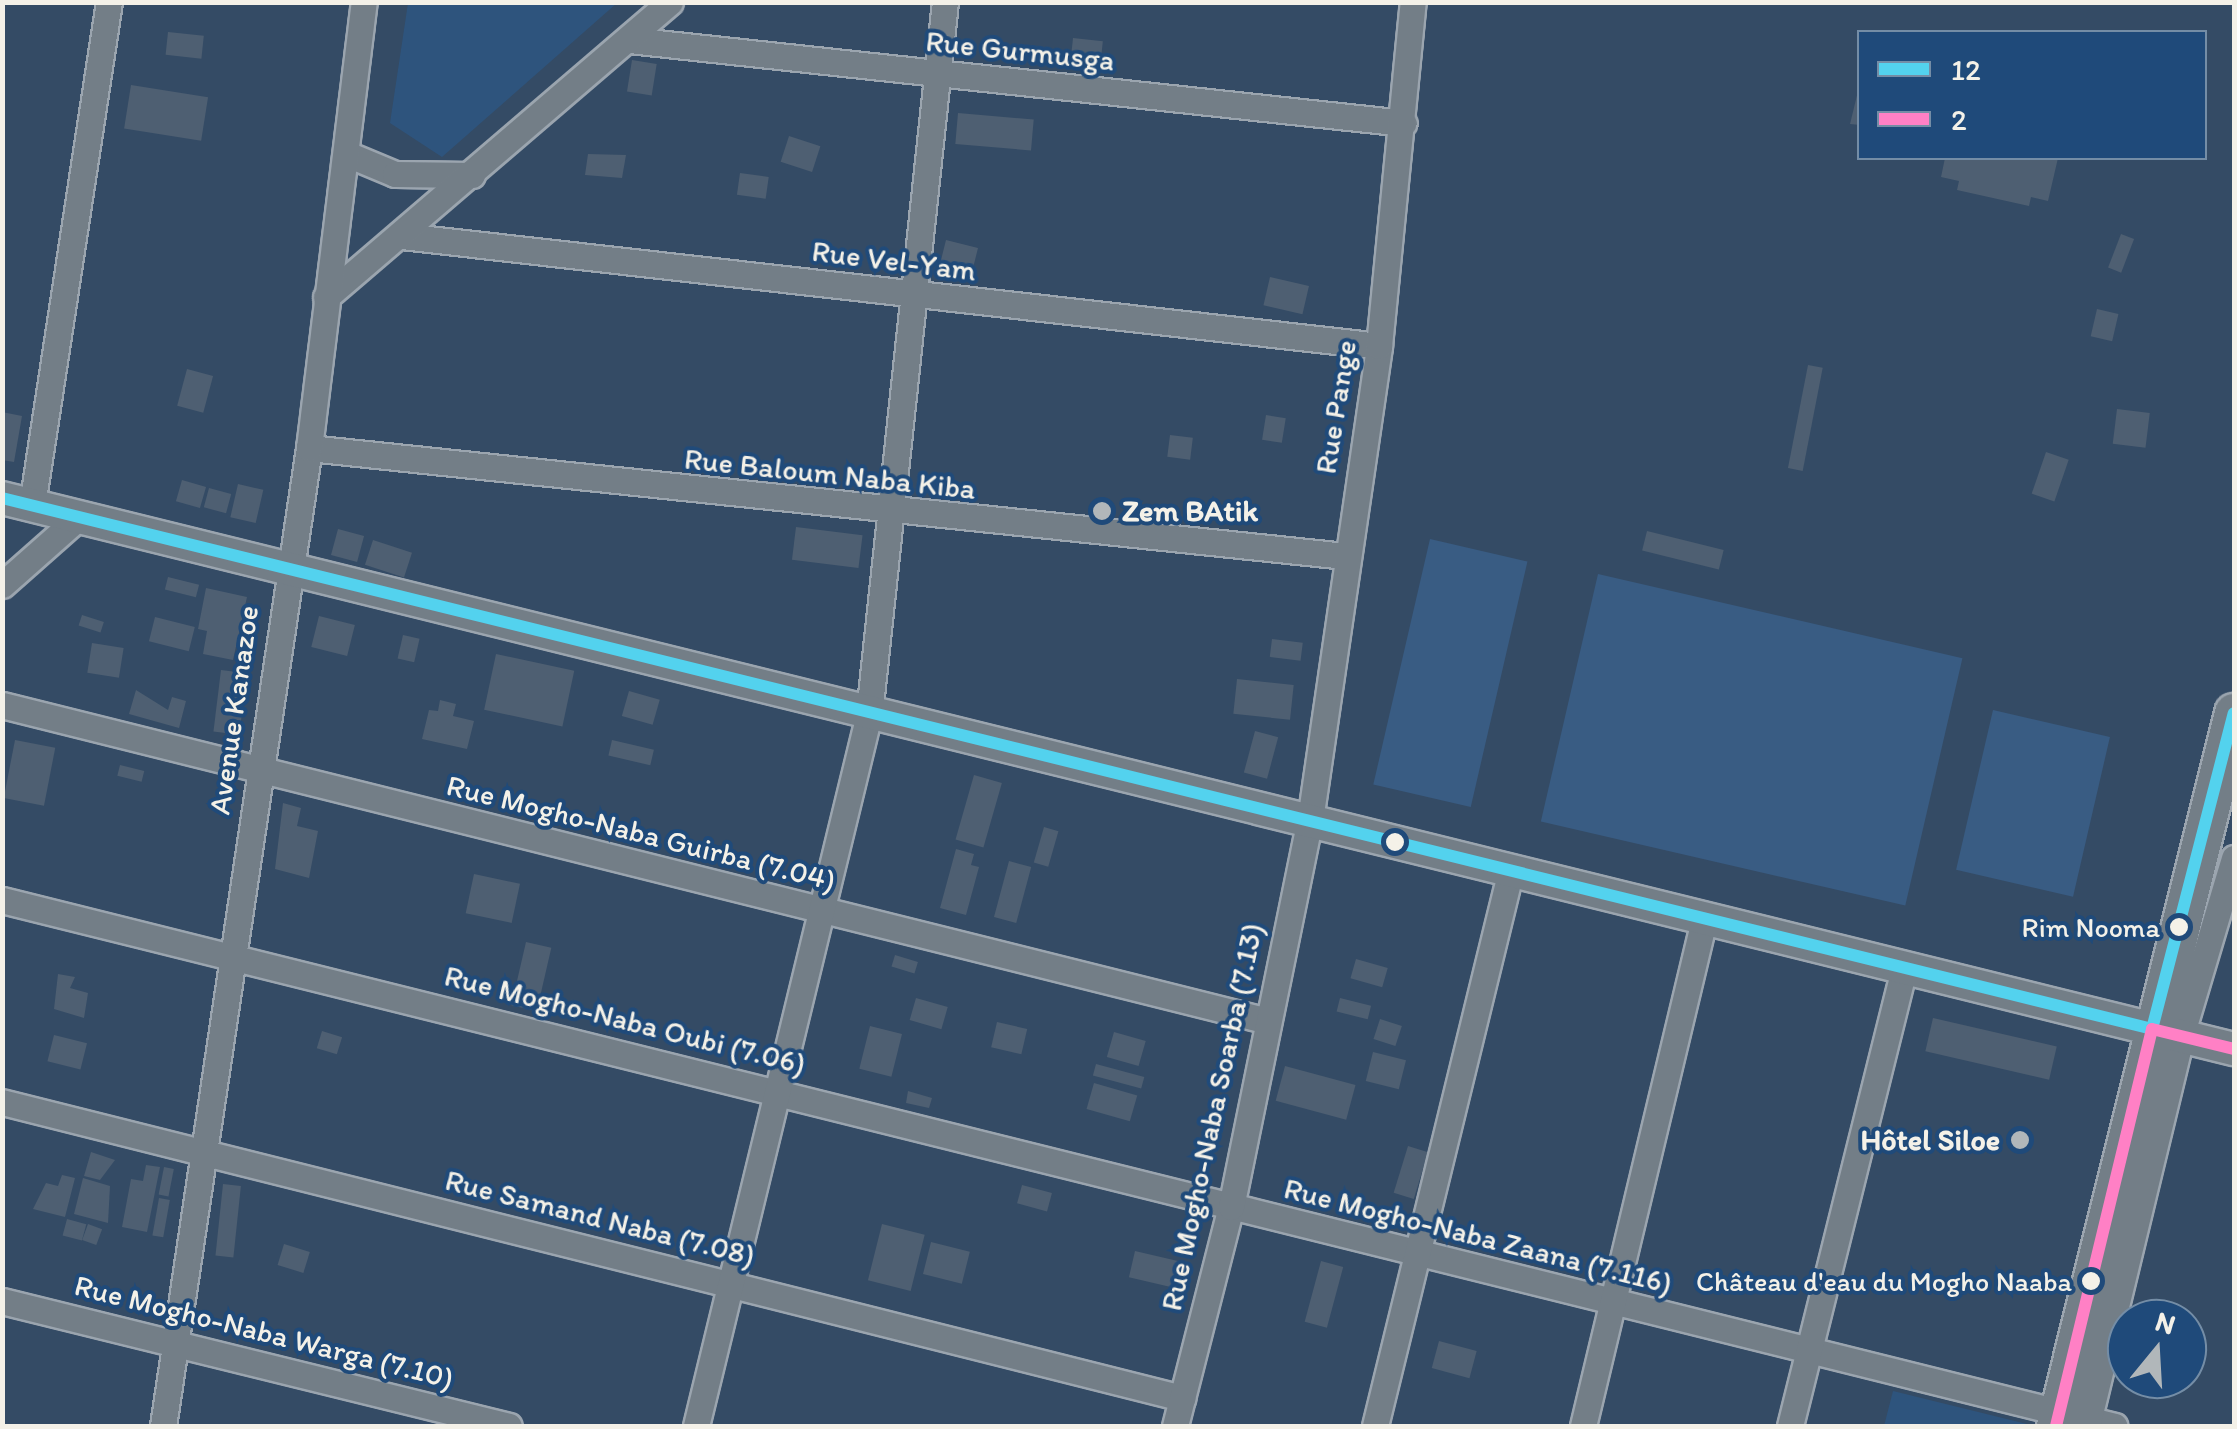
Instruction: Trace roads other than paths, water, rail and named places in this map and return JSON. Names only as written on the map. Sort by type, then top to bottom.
[{"type":"highway","points":[[2073,1421],[2167,1032],[2234,713]]},
{"type":"main road","points":[[17,501],[291,563],[869,714],[2234,1049]]},
{"type":"street","points":[[17,501],[110,2]]},
{"type":"street","name":"Avenue Kanazoe","points":[[163,1426],[258,768],[309,448],[364,2]]},
{"type":"street","points":[[326,297],[402,236],[670,2]]},
{"type":"street","points":[[696,1426],[869,714],[896,515],[945,2]]},
{"type":"street","name":"Rue Pange","points":[[1310,820],[1379,346],[1404,123],[1412,2]]},
{"type":"street","name":"Rue Gurmusga","points":[[629,40],[1404,123]]},
{"type":"street","points":[[347,154],[395,174],[472,175]]},
{"type":"street","name":"Rue Vel-Yam","points":[[402,236],[1379,346]]},
{"type":"street","name":"Rue Baloum Naba Kiba","points":[[309,448],[896,515],[1346,556]]},
{"type":"street","points":[[2,585],[80,516]]},
{"type":"street","name":"Rue Mogho-Naba Guirba (7.04)","points":[[2,706],[1264,1020]]},
{"type":"street","name":"Rue Mogho-Naba Soarba (7.13)","points":[[1174,1426],[1231,1208],[1264,1020],[1310,820]]},
{"type":"street","points":[[2167,1032],[2234,858]]},
{"type":"street","points":[[1375,1426],[1511,870]]},
{"type":"street","name":"Rue Mogho-Naba Oubi (7.06)","points":[[2,900],[1231,1208]]},
{"type":"street","points":[[1583,1426],[1704,920]]},
{"type":"street","points":[[1790,1426],[1904,969]]},
{"type":"street","name":"Rue Samand Naba (7.08)","points":[[2,1102],[1182,1398]]},
{"type":"street","name":"Rue Mogho-Naba Zaana (7.116)","points":[[1231,1208],[2073,1421],[2115,1426]]},
{"type":"street","name":"Rue Mogho-Naba Warga (7.10)","points":[[2,1301],[509,1426]]},
{"type":"place","name":"Zem BAtik","points":[[1102,511]]},
{"type":"place","name":"Rim Nooma","points":[[2179,927]]},
{"type":"place","name":"Hôtel Siloe","points":[[2020,1140]]},
{"type":"place","name":"Château d'eau du Mogho Naaba","points":[[2091,1281]]}]
